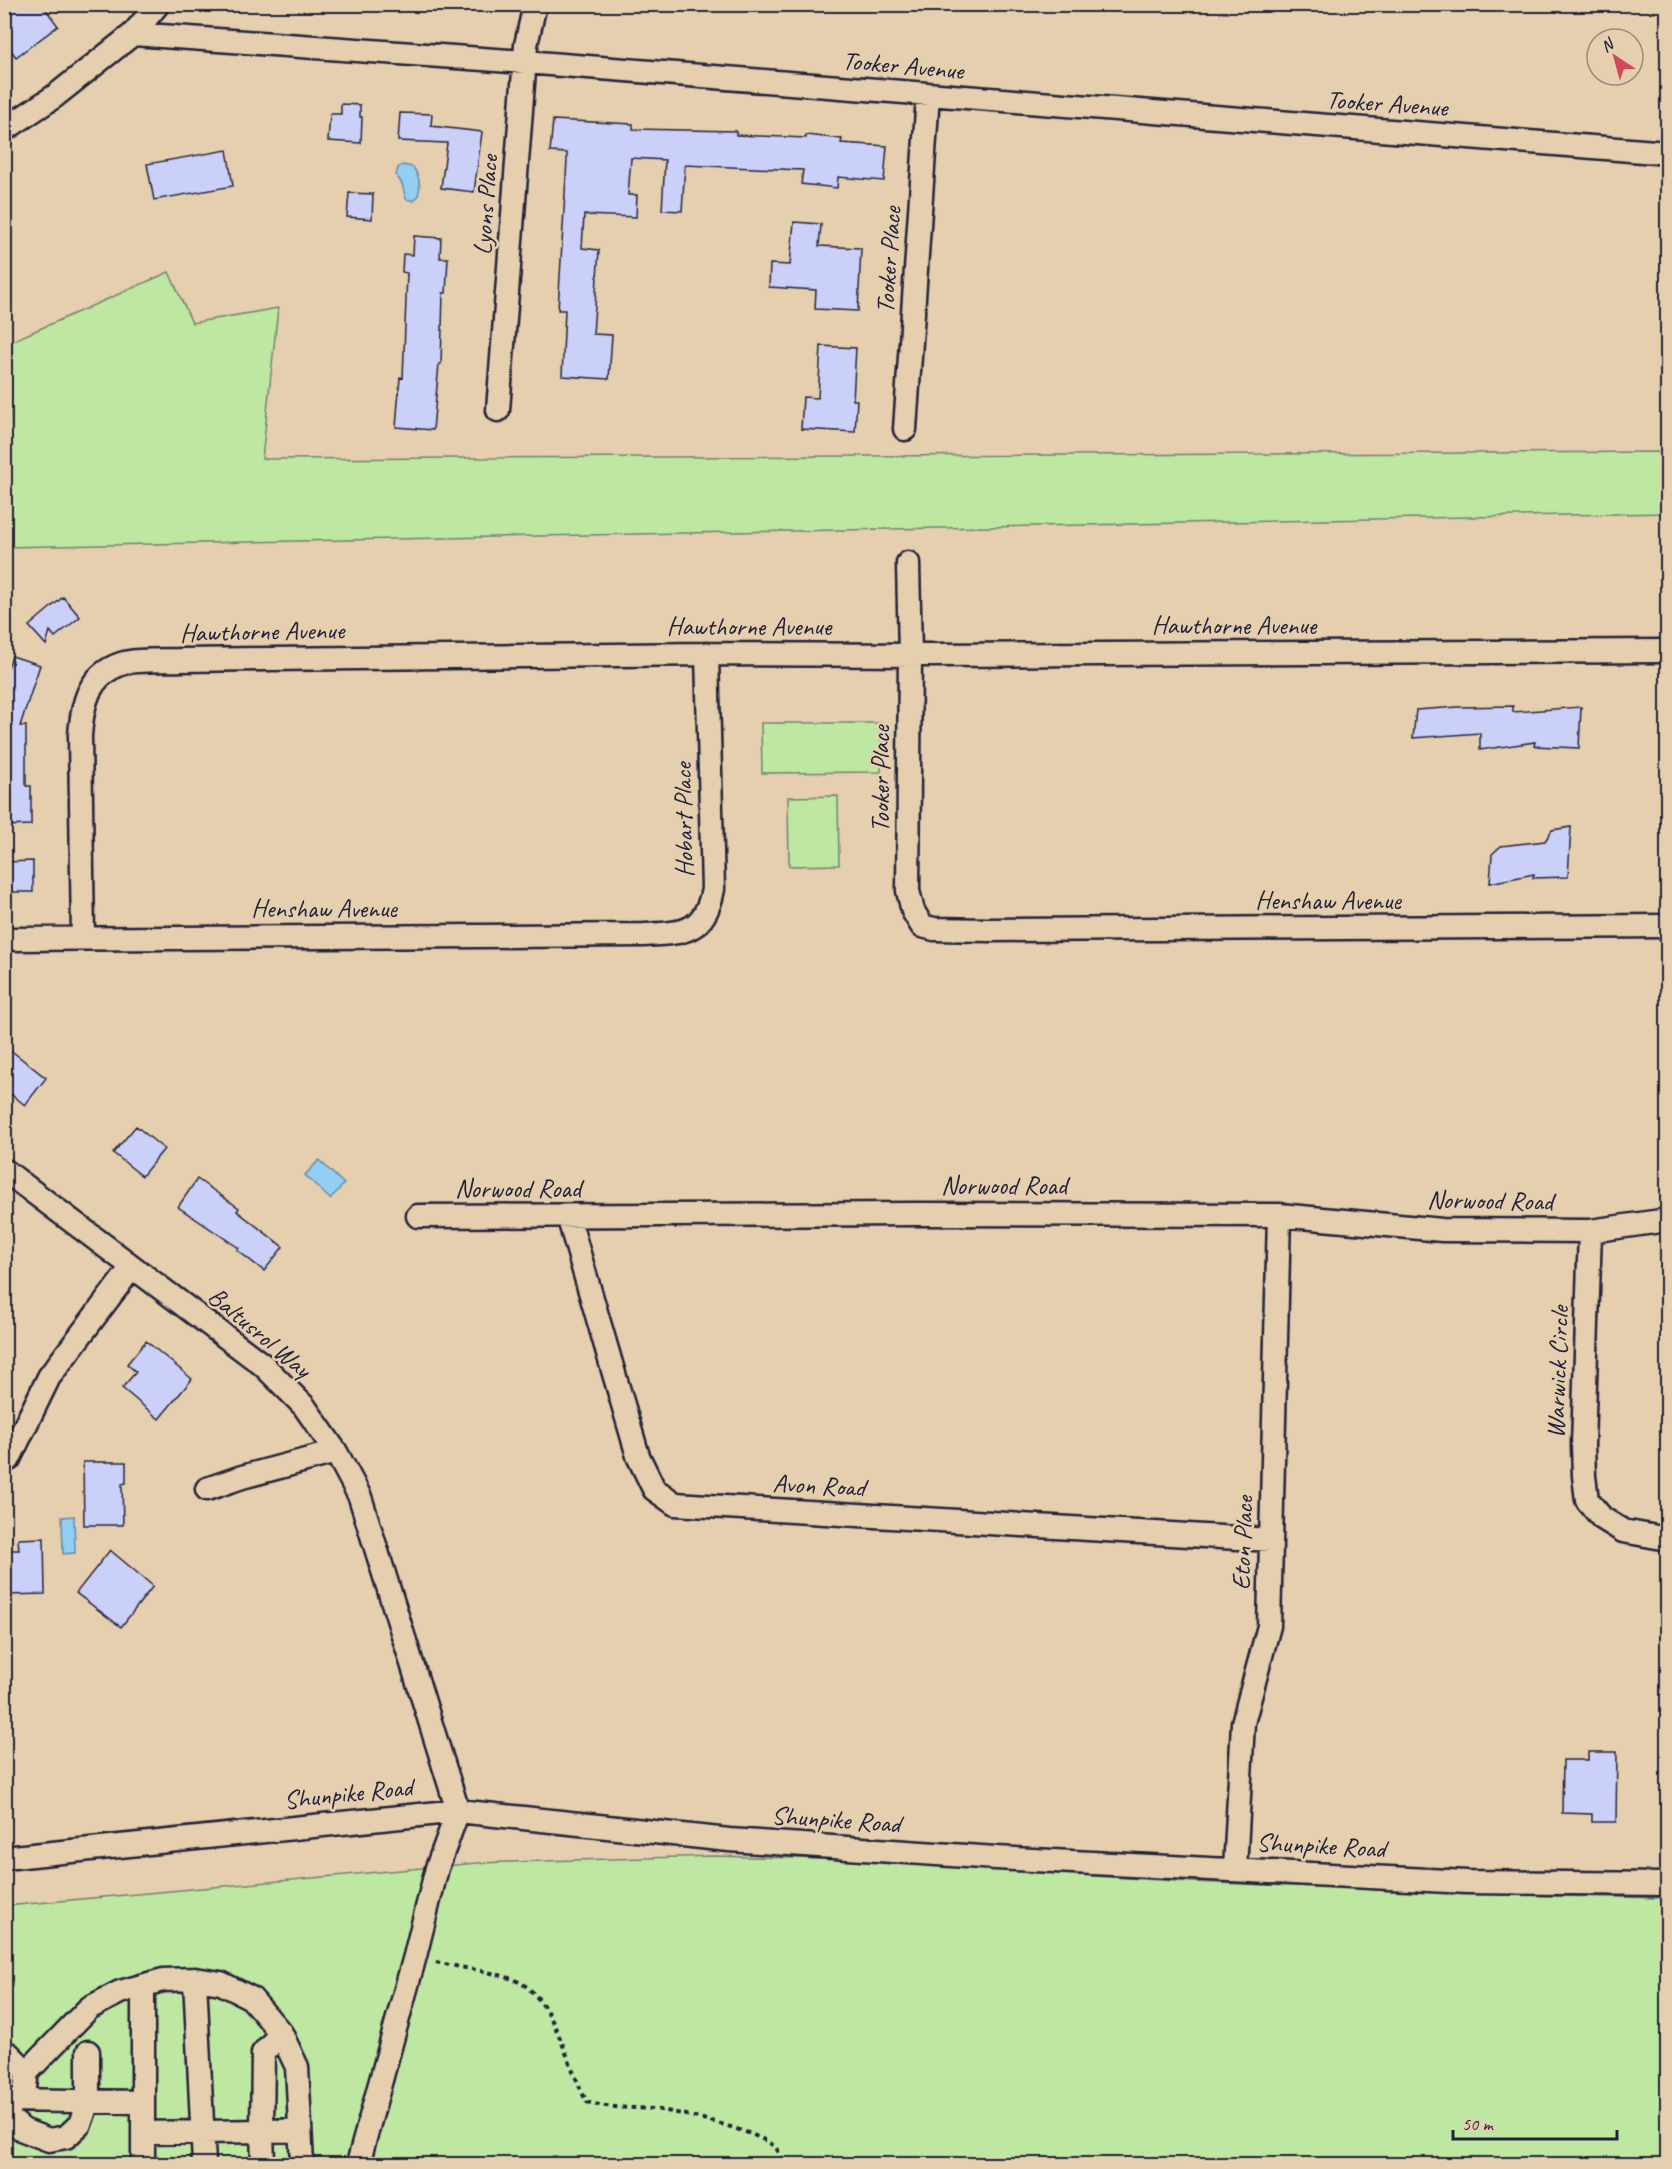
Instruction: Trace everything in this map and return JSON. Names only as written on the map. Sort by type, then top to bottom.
[{"type":"street","points":[[4,130],[55,96],[133,34],[158,4]]},
{"type":"street","name":"Lyons Place","points":[[498,411],[526,45],[535,4]]},
{"type":"street","name":"Tooker Avenue","points":[[133,34],[525,62],[1668,153]]},
{"type":"street","name":"Tooker Place","points":[[905,429],[928,95]]},
{"type":"street","name":"Tooker Place","points":[[908,563],[910,655],[908,891],[913,911],[922,926],[934,929],[989,930]]},
{"type":"street","name":"Hawthorne Avenue","points":[[83,937],[80,736],[82,709],[89,689],[102,673],[122,663],[181,660],[707,654],[1668,651]]},
{"type":"street","name":"Hobart Place","points":[[644,935],[673,933],[689,928],[704,918],[710,906],[713,889],[707,654]]},
{"type":"street","name":"Henshaw Avenue","points":[[989,930],[1668,926]]},
{"type":"street","name":"Henshaw Avenue","points":[[4,939],[644,935]]},
{"type":"street","name":"Baltusrol Way","points":[[4,1170],[263,1365],[304,1406],[336,1452],[360,1497],[458,1810]]},
{"type":"street","name":"Norwood Road","points":[[418,1216],[1279,1215],[1442,1230],[1590,1231]]},
{"type":"street","name":"Eton Place","points":[[1235,1869],[1243,1723],[1269,1626],[1279,1215]]},
{"type":"street","name":"Avon Road","points":[[568,1216],[638,1456],[654,1489],[675,1504],[1271,1540]]},
{"type":"street","points":[[1590,1231],[1668,1220]]},
{"type":"street","name":"Warwick Circle","points":[[1590,1231],[1583,1445],[1587,1500],[1602,1518],[1623,1531],[1668,1539]]},
{"type":"street","points":[[9,1459],[49,1377],[132,1267]]},
{"type":"street","points":[[207,1489],[242,1477],[336,1452]]},
{"type":"street","points":[[358,2164],[437,1868],[458,1810]]},
{"type":"street","name":"Shunpike Road","points":[[4,1858],[458,1810],[741,1841],[996,1858],[1467,1882],[1668,1884]]},
{"type":"street","points":[[195,1979],[204,2164]]},
{"type":"street","points":[[88,2052],[88,2102],[80,2124],[66,2137],[49,2140],[23,2130],[10,2119],[12,2100],[27,2073],[89,2008],[120,1992],[164,1980],[195,1979],[221,1983],[250,1998],[281,2033],[297,2067],[302,2164]]},
{"type":"street","points":[[143,1986],[143,2164]]},
{"type":"street","points":[[263,2164],[263,2053],[281,2033]]},
{"type":"street","points":[[4,2054],[9,2054],[27,2073]]},
{"type":"street","points":[[12,2100],[143,2102]]},
{"type":"street","points":[[143,2133],[300,2130]]},
{"type":"path","points":[[415,1956],[520,1982],[531,1991],[551,2017],[587,2102],[608,2108],[653,2109],[698,2118],[757,2136],[776,2148],[784,2164]]},
{"type":"green space","points":[[169,272],[192,323],[278,308],[262,459],[1667,452],[1667,513],[5,547],[4,450],[9,450],[12,341]]},
{"type":"green space","points":[[761,723],[881,723],[881,772],[762,773]]},
{"type":"green space","points":[[838,796],[839,865],[789,866],[788,797]]},
{"type":"green space","points":[[713,1856],[829,1859],[1191,1882],[1553,1896],[1667,1898],[1667,2164],[5,2164],[5,1906],[477,1863]]},
{"type":"water","points":[[402,165],[413,167],[417,175],[419,193],[414,201],[406,199],[402,184],[396,175],[398,168]]},
{"type":"water","points":[[319,1160],[344,1184],[330,1199],[305,1175]]},
{"type":"water","points":[[74,1516],[75,1553],[63,1554],[62,1517]]},
{"type":"building","points":[[4,4],[42,4],[58,26],[16,57],[4,41]]},
{"type":"building","points":[[341,104],[360,105],[361,143],[328,141],[330,114],[341,114]]},
{"type":"building","points":[[400,113],[432,114],[431,126],[482,132],[474,192],[441,188],[447,143],[398,141]]},
{"type":"building","points":[[553,120],[633,124],[633,129],[736,131],[736,135],[806,138],[806,135],[842,139],[841,143],[887,146],[884,181],[838,177],[837,188],[801,184],[803,170],[685,165],[682,211],[662,210],[665,160],[631,158],[628,195],[637,195],[636,217],[584,215],[582,248],[599,250],[593,334],[612,335],[609,379],[562,376],[565,310],[558,310],[567,153],[550,152]]},
{"type":"building","points":[[227,150],[233,186],[154,200],[147,164]]},
{"type":"building","points":[[349,193],[373,194],[372,219],[347,217]]},
{"type":"building","points":[[794,222],[821,224],[819,246],[861,248],[858,311],[815,309],[816,290],[769,287],[770,264],[790,265]]},
{"type":"building","points":[[414,236],[441,238],[440,258],[448,258],[446,293],[443,293],[441,364],[439,364],[433,430],[396,427],[400,377],[403,378],[407,273],[402,272],[403,254],[413,255]]},
{"type":"building","points":[[821,346],[856,348],[853,400],[857,400],[855,432],[801,429],[803,397],[818,398]]},
{"type":"building","points":[[63,597],[80,617],[55,637],[50,631],[46,645],[29,626]]},
{"type":"building","points":[[12,656],[40,665],[20,726],[26,726],[26,786],[31,786],[31,825],[4,826],[4,679]]},
{"type":"building","points":[[1513,706],[1513,712],[1581,707],[1579,748],[1534,746],[1535,742],[1480,750],[1480,733],[1413,738],[1416,710]]},
{"type":"building","points":[[1571,827],[1568,877],[1533,878],[1534,874],[1490,883],[1492,854],[1501,846],[1545,841],[1552,830]]},
{"type":"building","points":[[33,861],[33,892],[4,892],[4,862]]},
{"type":"building","points":[[4,1045],[46,1078],[25,1105],[4,1089]]},
{"type":"building","points":[[136,1126],[164,1149],[142,1176],[113,1153]]},
{"type":"building","points":[[197,1179],[239,1208],[237,1211],[283,1247],[264,1271],[237,1250],[239,1248],[178,1207]]},
{"type":"building","points":[[146,1341],[192,1379],[159,1419],[122,1388],[136,1372],[127,1364]]},
{"type":"building","points":[[83,1462],[126,1462],[126,1483],[122,1484],[123,1525],[84,1525]]},
{"type":"building","points":[[44,1538],[45,1594],[4,1595],[4,1550],[19,1550],[18,1539]]},
{"type":"building","points":[[110,1550],[153,1586],[121,1627],[76,1593]]},
{"type":"building","points":[[1588,1752],[1617,1752],[1616,1822],[1592,1822],[1592,1814],[1562,1813],[1563,1760],[1588,1760]]}]
